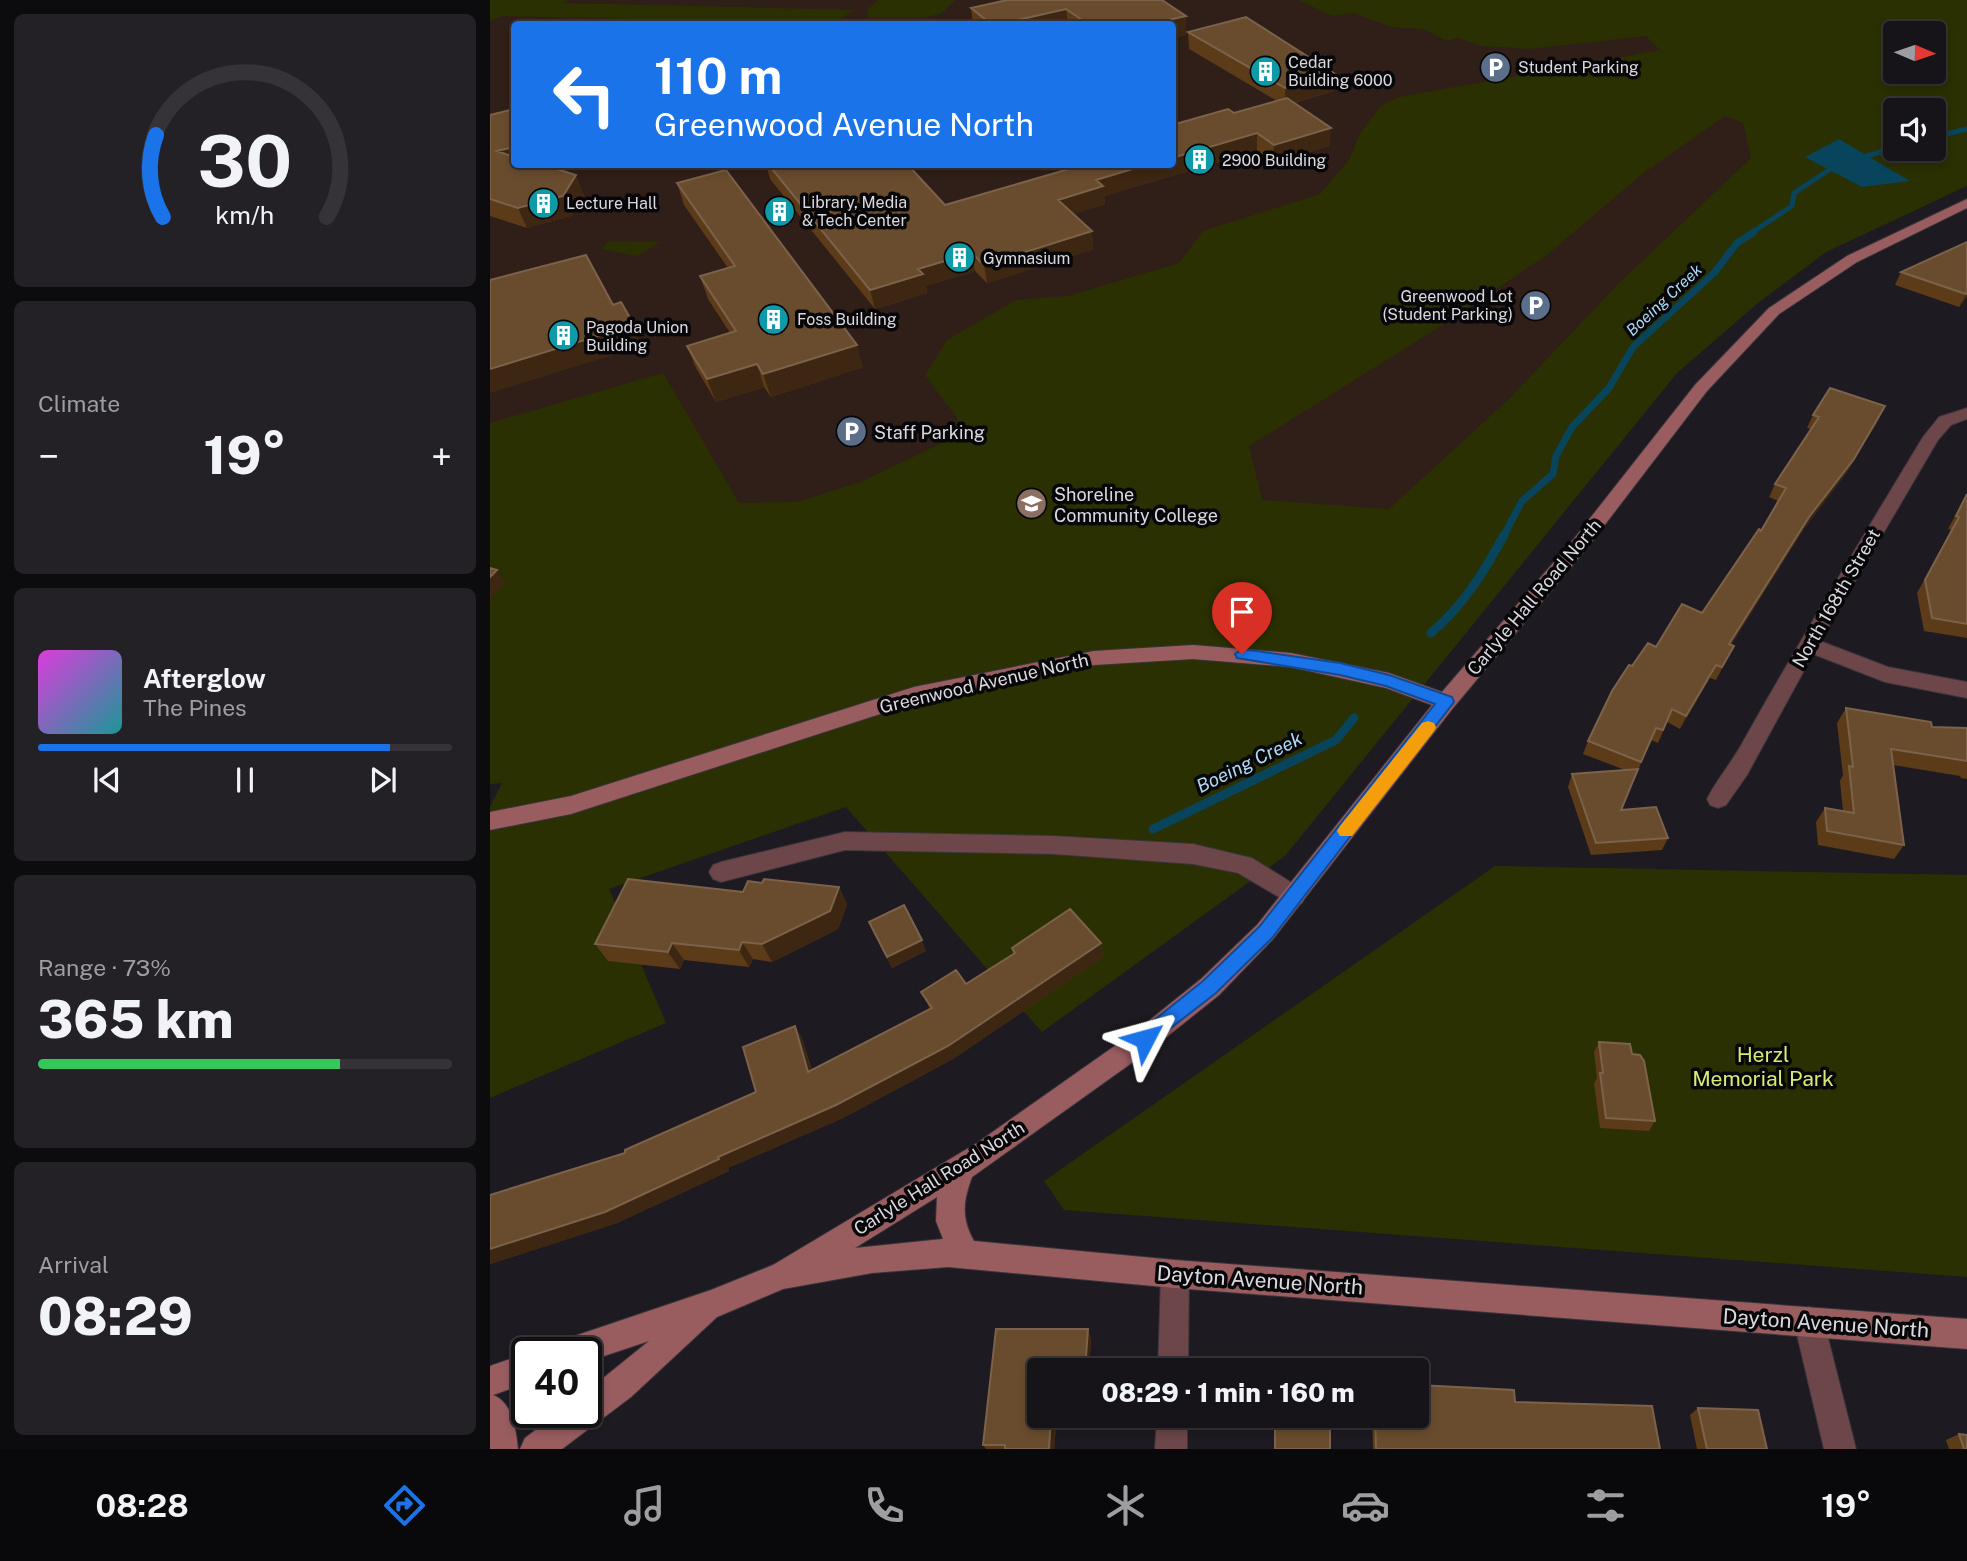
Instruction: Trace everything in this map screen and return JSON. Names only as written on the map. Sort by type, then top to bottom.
[{"type":"street","name":"Carlyle Hall Road North","points":[[783,1275],[987,1152],[1145,1039],[1210,987],[1265,932],[1446,702],[1580,544],[1700,388],[1774,311],[1852,259],[1967,203]]},
{"type":"street","name":"North 168th Street","points":[[1718,799],[1739,769],[1808,644],[1931,437],[1945,421],[1967,412]]},
{"type":"street","points":[[1808,644],[1885,674],[1967,690]]},
{"type":"street","name":"Greenwood Avenue North","points":[[490,821],[571,806],[683,766],[914,695],[1094,658],[1193,652],[1292,660],[1389,681],[1446,702]]},
{"type":"street","points":[[721,872],[845,841],[1054,845],[1193,854],[1244,864],[1294,896]]},
{"type":"street","points":[[961,1168],[947,1214],[952,1231],[966,1254]]},
{"type":"street","name":"Dayton Avenue North","points":[[602,1342],[711,1305],[783,1275],[872,1259],[948,1253],[1175,1274],[1967,1334]]},
{"type":"street","points":[[1173,1358],[1175,1274]]},
{"type":"street","points":[[602,1399],[711,1305]]},
{"type":"street","points":[[1809,1322],[1840,1449]]},
{"type":"street","points":[[490,1381],[511,1374]]},
{"type":"street","points":[[490,1409],[500,1426],[502,1449]]},
{"type":"street","points":[[536,1449],[564,1428]]},
{"type":"street","points":[[1171,1449],[1172,1428]]},
{"type":"shaded area","name":"Shoreline Community College","points":[[490,0],[1827,0],[1888,98],[1883,98],[1883,161],[1912,161],[1956,191],[1826,252],[1758,303],[1677,373],[1445,659],[490,784]]},
{"type":"green space","points":[[490,0],[567,0],[563,3],[855,10],[837,21],[502,16],[490,21]]},
{"type":"green space","points":[[878,0],[955,0],[941,14],[920,18],[867,18],[868,9]]},
{"type":"green space","name":"Shoreline Community College","points":[[1299,0],[1967,0],[1967,186],[1826,252],[1758,303],[1677,373],[1285,856],[1042,1032],[846,807],[609,889],[666,1023],[490,1098],[490,807],[502,783],[490,784],[490,423],[663,373],[739,503],[798,502],[863,481],[948,440],[958,419],[925,375],[947,340],[1016,300],[1068,296],[1179,263],[1203,231],[1320,194],[1349,160],[1360,133],[1381,106],[1399,97],[1660,50],[1646,36],[1529,49],[1481,46],[1458,38],[1446,41],[1424,29],[1391,27],[1354,13],[1332,16]],"holes":[[[1725,116],[1743,123],[1751,158],[1619,283],[1510,398],[1389,509],[1262,500],[1249,446],[1441,326],[1547,255],[1641,175]]]},
{"type":"green space","points":[[609,241],[660,242],[637,256],[602,249]]},
{"type":"green space","name":"Herzl Memorial Park","points":[[1495,866],[1967,875],[1967,1277],[1064,1210],[1044,1181]]},
{"type":"water","points":[[1839,139],[1910,181],[1862,187],[1805,157]]},
{"type":"building","points":[[1007,0],[1162,0],[1186,16],[1164,21],[1084,21],[1066,9],[1013,21],[987,21],[971,8]]},
{"type":"building","points":[[1246,17],[1335,74],[1285,88],[1188,32]]},
{"type":"building","points":[[1287,98],[1331,128],[1274,145],[1257,133],[1176,157],[1176,124],[1228,109],[1234,113]]},
{"type":"building","points":[[511,110],[511,148],[497,151],[511,156],[511,168],[554,168],[576,175],[563,196],[518,208],[490,199],[490,115]]},
{"type":"building","points":[[771,168],[911,168],[945,205],[1068,168],[1136,168],[1096,180],[1103,186],[1058,200],[1092,231],[984,265],[972,253],[918,269],[923,274],[870,290]]},
{"type":"building","points":[[726,170],[857,345],[763,374],[757,364],[707,379],[687,346],[736,331],[700,276],[735,266],[677,183]]},
{"type":"building","points":[[1967,242],[1966,294],[1901,272]]},
{"type":"building","name":"Pagoda Union Building","points":[[586,255],[613,305],[621,302],[634,325],[490,369],[490,280]]},
{"type":"building","points":[[1830,388],[1885,406],[1854,459],[1809,517],[1729,644],[1734,646],[1722,667],[1716,665],[1686,716],[1672,709],[1663,730],[1656,728],[1641,762],[1588,741],[1612,691],[1629,665],[1632,666],[1648,643],[1656,647],[1682,604],[1702,613],[1759,529],[1761,531],[1786,488],[1775,484],[1819,417],[1813,415]]},
{"type":"building","points":[[1967,494],[1967,624],[1932,618],[1925,580],[1959,517],[1956,516]]},
{"type":"building","points":[[490,568],[497,570],[490,577]]},
{"type":"building","points":[[1846,708],[1931,722],[1932,727],[1967,728],[1967,761],[1891,749],[1904,845],[1827,831],[1825,808],[1854,813],[1849,766],[1853,767]]},
{"type":"building","points":[[1638,769],[1621,810],[1656,807],[1668,838],[1596,843],[1572,774]]},
{"type":"building","points":[[628,879],[743,892],[748,881],[762,883],[764,879],[839,887],[830,911],[762,944],[742,942],[739,950],[672,943],[668,952],[595,944]]},
{"type":"building","points":[[904,905],[922,940],[887,957],[869,922]]},
{"type":"building","points":[[1070,909],[1101,943],[948,1046],[836,1105],[718,1157],[719,1159],[605,1212],[490,1249],[490,1195],[625,1153],[625,1150],[756,1092],[743,1047],[795,1026],[808,1072],[932,1008],[921,992],[956,970],[966,984],[1015,953],[1012,948]]},
{"type":"building","points":[[1599,1042],[1630,1044],[1632,1054],[1640,1055],[1644,1061],[1655,1121],[1606,1118]]},
{"type":"building","points":[[996,1329],[1088,1329],[1086,1358],[1027,1358],[1027,1428],[1050,1428],[1049,1449],[1005,1449],[1005,1445],[983,1445]]},
{"type":"building","points":[[1429,1386],[1514,1390],[1515,1402],[1652,1406],[1660,1449],[1376,1449],[1375,1428],[1429,1428]]},
{"type":"building","points":[[1698,1408],[1758,1410],[1767,1449],[1707,1449]]},
{"type":"building","points":[[1275,1428],[1330,1428],[1330,1449],[1275,1449]]},
{"type":"building","points":[[1959,1434],[1967,1435],[1967,1449],[1964,1449]]},
{"type":"waterway","name":"Boeing Creek","points":[[1946,134],[1967,129]]},
{"type":"waterway","name":"Boeing Creek","points":[[1859,158],[1883,151]]},
{"type":"waterway","name":"Boeing Creek","points":[[1751,233],[1792,206],[1794,193],[1838,164]]},
{"type":"waterway","name":"Boeing Creek","points":[[1503,537],[1522,501],[1553,474],[1556,456],[1572,427],[1609,388],[1633,347],[1714,273],[1737,243],[1754,232]]},
{"type":"waterway","name":"Boeing Creek","points":[[1431,633],[1443,623],[1472,588],[1504,535]]},
{"type":"waterway","name":"Boeing Creek","points":[[1153,829],[1336,740],[1354,718]]},
{"type":"slow traffic","points":[[1346,831],[1428,727]]},
{"type":"place","name":"Student Parking","points":[[1495,67]]},
{"type":"place","name":"Cedar Building 6000","points":[[1265,71]]},
{"type":"place","name":"2900 Building","points":[[1199,160]]},
{"type":"place","name":"Lecture Hall","points":[[543,203]]},
{"type":"place","name":"Library, Media & Tech Center","points":[[779,211]]},
{"type":"place","name":"Gymnasium","points":[[960,258]]},
{"type":"place","name":"Greenwood Lot (Student Parking)","points":[[1536,305]]},
{"type":"place","name":"Foss Building","points":[[774,319]]},
{"type":"place","name":"Pagoda Union Building","points":[[563,336]]},
{"type":"place","name":"Staff Parking","points":[[851,432]]},
{"type":"place","name":"Shoreline Community College","points":[[1031,504]]},
{"type":"route","points":[[1145,1039],[1210,987],[1265,932],[1446,702],[1389,681],[1340,669],[1242,654]]}]
